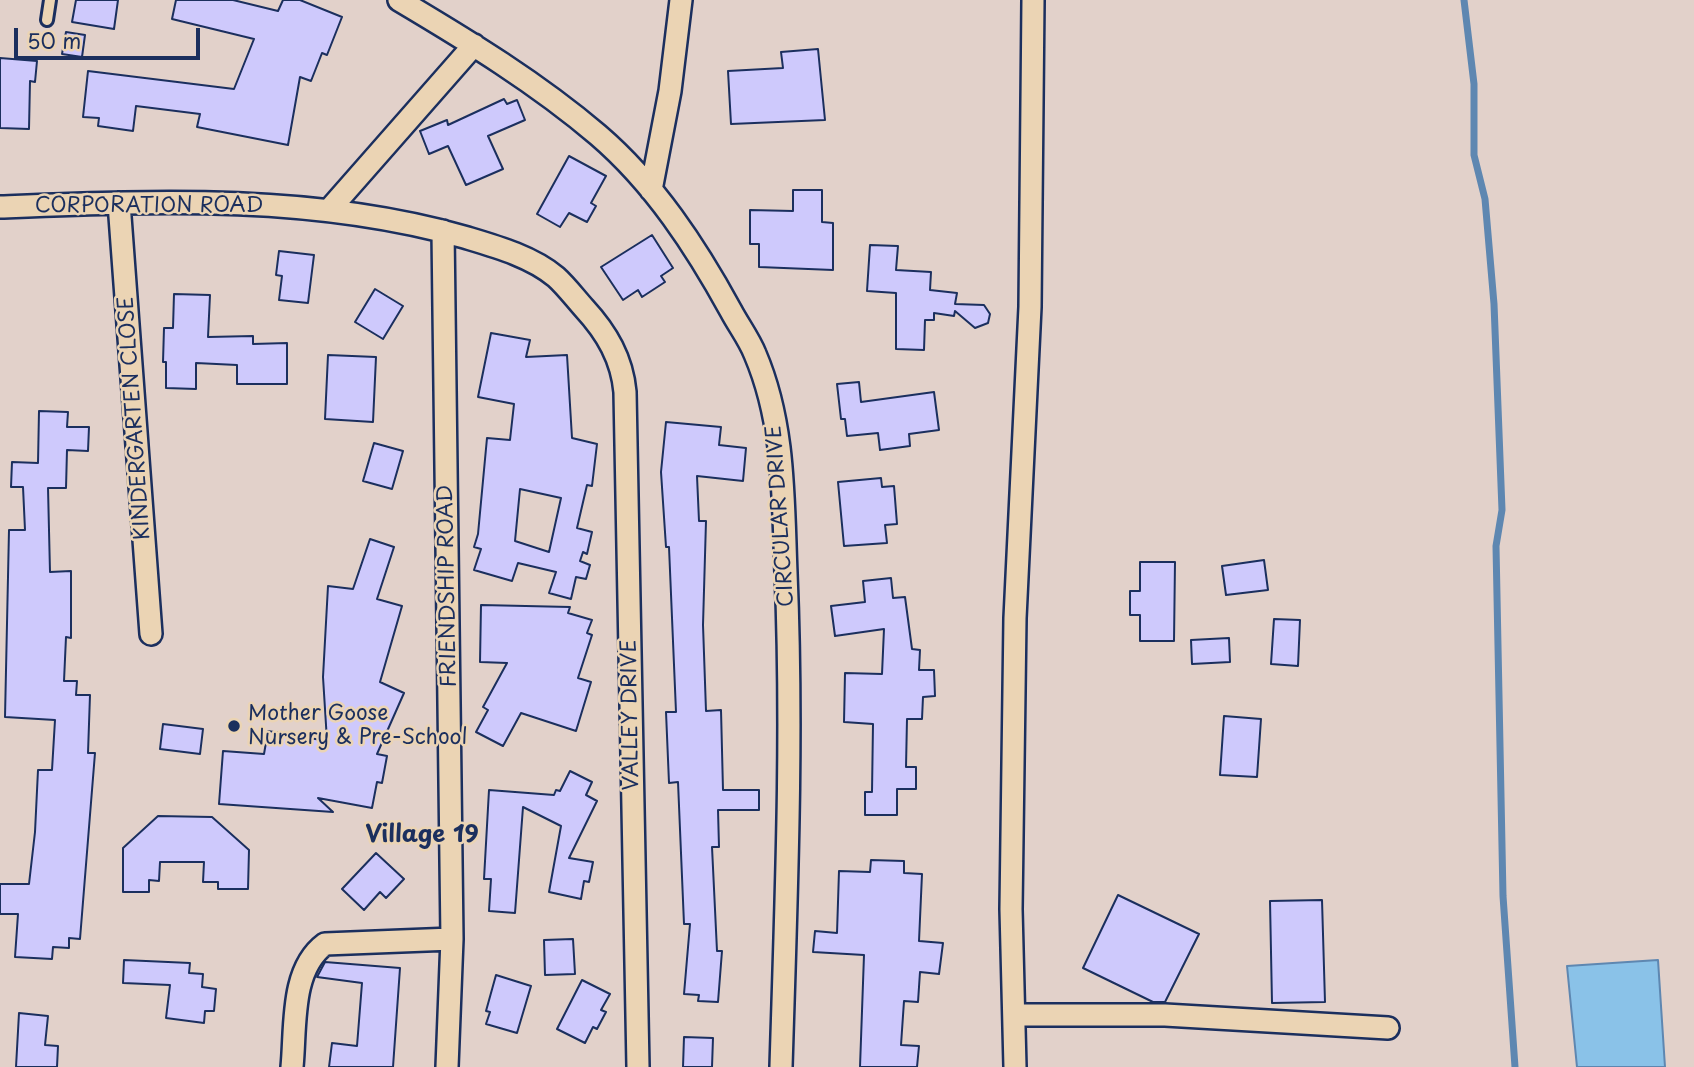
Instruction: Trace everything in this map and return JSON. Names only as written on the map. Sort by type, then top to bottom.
[{"type":"street","name":"CIRCULAR DRIVE","points":[[399,0],[474,45],[545,93],[600,137],[651,190],[710,270],[755,352],[768,388],[781,447],[790,660],[789,811],[781,1067]]},
{"type":"street","points":[[651,190],[670,91],[681,0]]},
{"type":"street","points":[[1015,1067],[1011,909],[1015,618],[1030,307],[1034,0]]},
{"type":"street","points":[[329,210],[474,45]]},
{"type":"street","name":"CORPORATION ROAD","points":[[0,207],[119,202],[236,202],[329,210],[443,231],[496,247],[555,276],[592,317],[621,363]]},
{"type":"street","name":"KINDERGARTEN CLOSE","points":[[119,202],[151,634]]},
{"type":"street","name":"FRIENDSHIP ROAD","points":[[443,231],[452,939],[447,1067]]},
{"type":"street","name":"VALLEY DRIVE","points":[[621,363],[626,420],[638,1067]]},
{"type":"street","points":[[292,1067],[301,979],[311,955],[325,944],[452,939]]},
{"type":"street","points":[[1014,1014],[1165,1015],[1388,1028]]},
{"type":"lane","points":[[47,20],[50,0]]},
{"type":"water","points":[[1658,960],[1665,1067],[1577,1067],[1567,966]]},
{"type":"building","points":[[76,0],[118,0],[114,29],[72,22]]},
{"type":"building","points":[[176,0],[233,0],[278,11],[283,0],[300,0],[342,17],[327,55],[322,53],[311,81],[300,77],[288,145],[197,127],[200,114],[136,106],[133,131],[98,126],[99,118],[83,117],[88,71],[234,89],[254,39],[172,19]]},
{"type":"building","points":[[66,32],[85,35],[82,57],[62,54]]},
{"type":"building","points":[[818,49],[825,120],[731,124],[728,71],[783,68],[781,52]]},
{"type":"building","points":[[0,58],[37,61],[35,82],[30,81],[29,129],[0,128]]},
{"type":"building","points":[[504,99],[507,104],[517,100],[525,120],[488,136],[503,169],[466,185],[448,146],[429,154],[420,131],[447,120],[448,125]]},
{"type":"building","points":[[569,156],[606,176],[591,203],[596,206],[587,222],[569,213],[560,227],[537,214]]},
{"type":"building","points":[[793,190],[822,190],[822,222],[833,223],[833,270],[759,267],[759,244],[750,244],[750,210],[793,211]]},
{"type":"building","points":[[652,235],[673,268],[661,276],[665,282],[642,297],[638,290],[623,300],[601,267]]},
{"type":"building","points":[[870,245],[898,246],[896,270],[931,272],[930,290],[957,293],[955,304],[984,305],[990,314],[988,323],[975,328],[955,311],[954,316],[934,313],[934,320],[925,320],[924,350],[896,349],[896,293],[867,291]]},
{"type":"building","points":[[279,251],[314,255],[308,303],[279,300],[282,276],[276,275]]},
{"type":"building","points":[[375,289],[403,306],[383,339],[355,322]]},
{"type":"building","points":[[174,294],[210,295],[208,337],[253,336],[253,344],[287,343],[287,384],[237,384],[237,365],[196,363],[196,389],[166,388],[166,362],[163,362],[164,328],[173,328]]},
{"type":"building","points":[[491,333],[530,340],[526,357],[567,355],[572,438],[597,444],[592,486],[587,485],[577,528],[592,532],[587,554],[583,552],[580,561],[590,565],[586,579],[576,577],[571,599],[549,593],[556,572],[518,563],[512,581],[474,570],[481,549],[474,547],[478,534],[487,438],[510,440],[514,404],[478,397]],"holes":[[[520,489],[561,498],[549,552],[515,541]]]},
{"type":"building","points":[[328,355],[376,357],[373,422],[325,419]]},
{"type":"building","points":[[859,382],[861,402],[934,392],[939,430],[909,434],[910,446],[880,450],[878,433],[847,436],[845,419],[841,419],[837,384]]},
{"type":"building","points":[[39,411],[68,412],[67,427],[89,427],[88,451],[67,450],[66,488],[48,488],[50,572],[71,571],[71,638],[66,637],[64,681],[77,681],[76,695],[90,695],[88,753],[95,753],[80,939],[69,938],[69,948],[53,947],[52,959],[15,957],[18,914],[0,914],[0,884],[29,884],[38,770],[52,770],[55,720],[5,717],[9,530],[25,530],[23,487],[11,487],[12,462],[38,463]]},
{"type":"building","points":[[666,422],[721,427],[719,445],[746,448],[743,481],[697,476],[699,521],[706,521],[703,625],[706,711],[721,710],[723,790],[759,790],[759,810],[718,810],[719,847],[712,847],[717,951],[722,951],[718,1002],[698,1001],[699,995],[684,994],[690,924],[684,924],[678,782],[669,783],[666,712],[676,712],[669,547],[666,547],[661,472]]},
{"type":"building","points":[[374,443],[403,451],[392,489],[363,481]]},
{"type":"building","points":[[881,478],[882,487],[894,486],[897,524],[885,525],[887,543],[844,546],[838,482]]},
{"type":"building","points":[[370,539],[394,547],[377,599],[402,606],[380,682],[404,693],[377,754],[387,756],[382,783],[377,782],[372,808],[318,798],[333,812],[219,804],[223,751],[264,754],[268,731],[327,741],[323,677],[328,586],[353,589]]},
{"type":"building","points":[[1264,560],[1268,590],[1226,595],[1222,566]]},
{"type":"building","points":[[1140,562],[1175,562],[1174,641],[1140,641],[1140,615],[1130,615],[1130,591],[1140,591]]},
{"type":"building","points":[[891,578],[893,598],[905,597],[912,649],[920,650],[919,670],[934,670],[935,696],[923,697],[922,719],[907,719],[906,767],[916,767],[916,789],[897,789],[897,815],[865,815],[865,792],[872,792],[873,724],[844,722],[845,673],[882,674],[884,629],[835,636],[831,606],[865,602],[863,581]]},
{"type":"building","points":[[481,605],[570,607],[568,613],[592,620],[587,633],[592,635],[578,678],[591,682],[576,731],[521,713],[503,746],[476,732],[488,710],[483,707],[507,663],[480,662]]},
{"type":"building","points":[[1274,619],[1300,620],[1298,666],[1271,664]]},
{"type":"building","points":[[1229,638],[1230,662],[1192,664],[1191,640]]},
{"type":"building","points":[[1224,716],[1261,719],[1257,777],[1220,775]]},
{"type":"building","points":[[163,724],[203,729],[200,754],[160,749]]},
{"type":"building","points":[[570,771],[592,782],[586,795],[597,801],[569,858],[593,862],[589,882],[584,881],[581,899],[549,892],[561,826],[523,807],[515,913],[489,911],[491,879],[484,879],[489,790],[554,795],[556,790],[560,791]]},
{"type":"building","points":[[158,816],[212,817],[249,850],[248,889],[218,889],[218,882],[203,882],[204,862],[160,862],[159,881],[149,880],[149,892],[123,892],[123,848]]},
{"type":"building","points":[[376,853],[404,879],[386,898],[380,892],[364,910],[342,889]]},
{"type":"building","points":[[871,860],[904,861],[904,873],[922,874],[919,941],[943,943],[939,974],[920,972],[918,1002],[904,1001],[901,1045],[919,1046],[917,1067],[860,1067],[864,955],[813,952],[815,931],[837,933],[839,871],[870,872]]},
{"type":"building","points":[[1118,895],[1199,934],[1165,1002],[1153,1002],[1083,968]]},
{"type":"building","points":[[1322,900],[1325,1002],[1272,1003],[1270,901]]},
{"type":"building","points":[[573,939],[575,974],[545,975],[544,940]]},
{"type":"building","points":[[124,960],[190,963],[189,973],[203,974],[202,987],[216,989],[214,1011],[205,1011],[204,1023],[166,1018],[170,985],[123,983]]},
{"type":"building","points":[[325,962],[400,968],[393,1067],[329,1067],[332,1043],[357,1046],[362,983],[317,977]]},
{"type":"building","points":[[496,975],[531,986],[517,1033],[486,1024],[490,1012],[486,1011]]},
{"type":"building","points":[[582,980],[610,994],[601,1010],[606,1012],[597,1029],[593,1027],[585,1043],[557,1029]]},
{"type":"building","points":[[19,1013],[48,1016],[45,1045],[58,1046],[57,1067],[16,1067]]},
{"type":"building","points":[[684,1037],[713,1038],[712,1067],[683,1067]]},
{"type":"waterway","points":[[1464,0],[1474,84],[1474,155],[1485,199],[1494,304],[1502,510],[1496,546],[1503,896],[1515,1067]]},
{"type":"place","name":"Mother Goose Nursery & Pre-School","points":[[234,726]]},
{"type":"district","name":"Village 19","points":[[422,835]]}]
